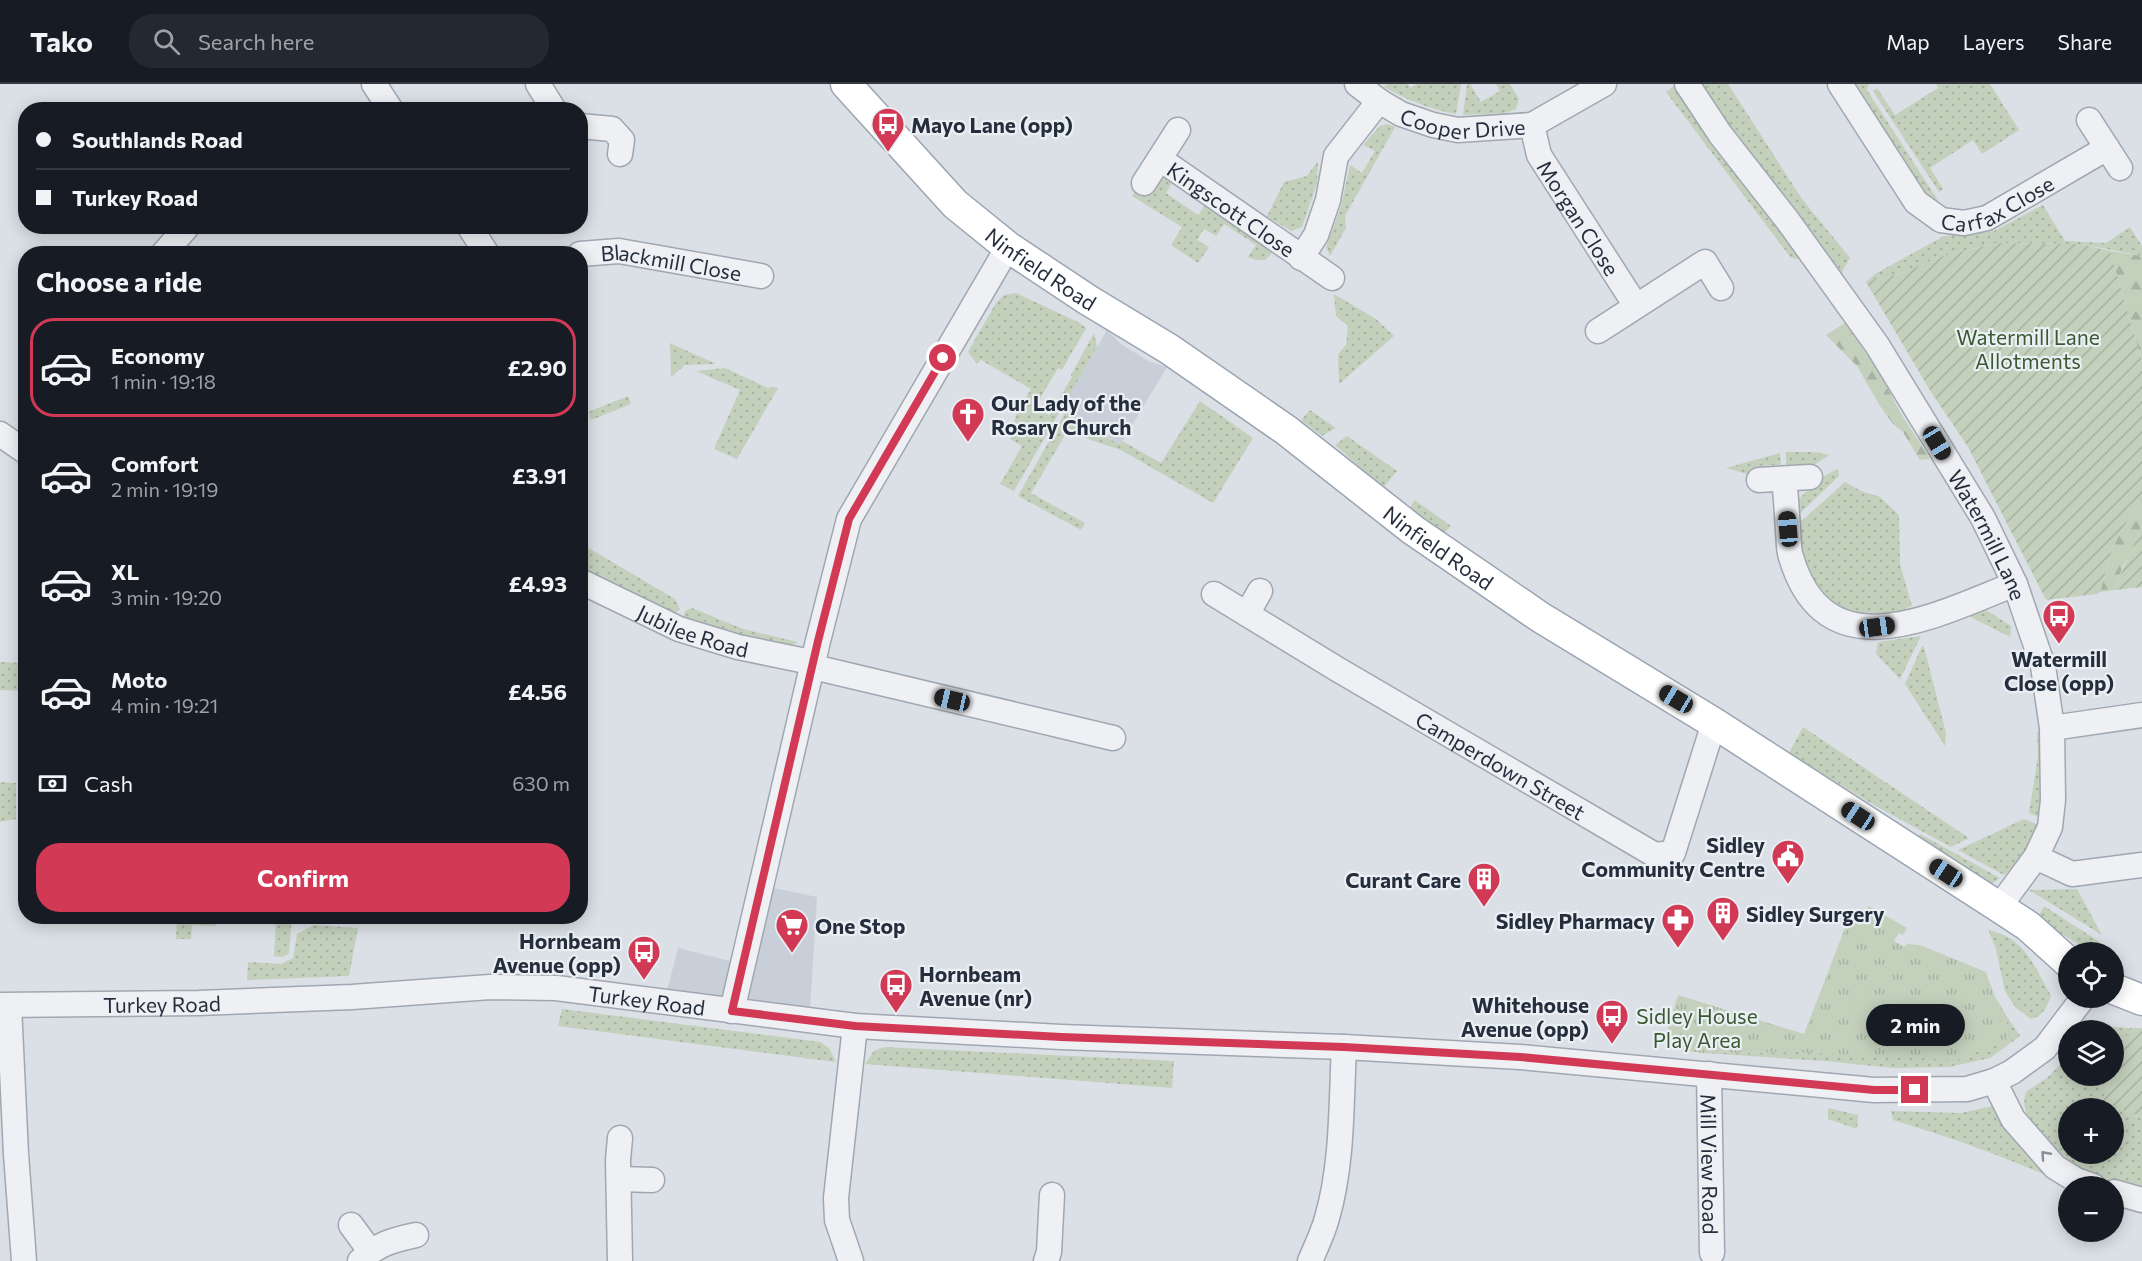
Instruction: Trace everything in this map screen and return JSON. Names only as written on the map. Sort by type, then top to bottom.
[{"type":"main road","name":"Ninfield Road","points":[[846,84],[956,204],[1008,247],[1088,300],[1169,349],[1286,430],[1413,530],[1530,610],[1714,723],[1999,907],[2028,926],[2058,953]]},
{"type":"main road","points":[[2124,993],[2142,1000]]},
{"type":"street","points":[[374,84],[386,102]]},
{"type":"street","points":[[538,84],[549,102]]},
{"type":"street","name":"Cooper Drive","points":[[1357,84],[1401,114],[1433,125],[1458,130],[1532,125],[1604,84]]},
{"type":"street","name":"Watermill Lane","points":[[1687,84],[1720,134],[1788,221],[1877,345],[1983,518],[2015,584],[2043,666],[2052,728],[2053,800],[2050,827],[2036,857],[1999,907]]},
{"type":"street","name":"Carfax Close","points":[[1840,84],[1916,202],[1941,220],[1964,223],[1987,218],[2113,158],[2089,120]]},
{"type":"street","name":"Kingscott Close","points":[[1301,258],[1316,235],[1328,200],[1336,156],[1379,101]]},
{"type":"street","name":"Morgan Close","points":[[1532,125],[1539,155],[1636,306]]},
{"type":"street","points":[[588,127],[612,129],[622,140],[620,154]]},
{"type":"street","name":"Kingscott Close","points":[[1144,183],[1178,130]]},
{"type":"street","name":"Kingscott Close","points":[[1160,159],[1332,278]]},
{"type":"street","points":[[732,1011],[812,664],[849,519],[1008,247]]},
{"type":"street","name":"Blackmill Close","points":[[588,253],[619,251],[761,276]]},
{"type":"street","points":[[1598,331],[1705,262],[1721,288]]},
{"type":"street","points":[[1759,480],[1810,477]]},
{"type":"street","points":[[1784,479],[1790,555],[1804,588],[1819,608],[1844,624],[1877,627],[1916,622],[2015,584]]},
{"type":"street","name":"Jubilee Road","points":[[588,585],[679,629],[738,646],[801,660],[822,669],[1113,738]]},
{"type":"street","points":[[1247,614],[1260,591]]},
{"type":"street","name":"Camperdown Street","points":[[1214,594],[1337,669],[1655,855],[1673,853],[1714,723]]},
{"type":"street","points":[[2052,728],[2142,715]]},
{"type":"street","points":[[2036,857],[2072,874],[2142,864]]},
{"type":"street","name":"Turkey Road","points":[[4,1005],[199,1003],[352,997],[490,987],[556,988],[855,1026],[1520,1057],[1874,1090],[1967,1089],[1994,1081],[2012,1072],[2045,1048],[2075,1008]]},
{"type":"street","points":[[4,1005],[24,1261]]},
{"type":"street","points":[[851,1261],[837,1220],[836,1198],[855,1026]]},
{"type":"street","points":[[1310,1261],[1327,1220],[1333,1194],[1339,1143],[1344,1047]]},
{"type":"street","name":"Mill View Road","points":[[1708,1074],[1712,1253]]},
{"type":"street","points":[[1994,1081],[2013,1119],[2055,1167],[2070,1176]]},
{"type":"street","points":[[620,1138],[620,1261]]},
{"type":"street","points":[[619,1179],[652,1180]]},
{"type":"street","points":[[1046,1261],[1049,1252],[1052,1195]]},
{"type":"street","points":[[2124,1195],[2142,1200]]},
{"type":"street","points":[[351,1225],[365,1256],[387,1241],[416,1235]]},
{"type":"shaded area","points":[[1107,330],[1121,344],[1150,362],[1167,367],[1120,445],[1065,413],[1062,407]]},
{"type":"shaded area","points":[[769,887],[817,897],[810,1011],[667,991],[678,948],[750,966]]},
{"type":"green space","points":[[1387,84],[1408,84],[1410,88],[1417,84],[1461,84],[1456,114],[1410,100],[1384,87]]},
{"type":"green space","points":[[1467,84],[1470,84],[1481,102],[1500,91],[1496,84],[1510,84],[1519,99],[1516,109],[1505,113],[1463,115]]},
{"type":"green space","points":[[1699,84],[1728,84],[1802,199],[1850,258],[1839,277]]},
{"type":"green space","points":[[1854,84],[1869,84],[1867,90],[1937,199],[1936,208],[1922,194]]},
{"type":"green space","points":[[1936,84],[1990,84],[2019,130],[1982,154],[1973,140],[1930,168],[1943,189],[1939,192],[1873,91],[1877,88],[1895,115],[1938,88]]},
{"type":"green space","points":[[1674,86],[1804,260],[1791,258],[1666,92]]},
{"type":"green space","points":[[1387,124],[1395,127],[1345,216],[1346,228],[1330,256],[1326,247],[1341,207],[1350,165],[1362,173],[1375,151],[1363,145],[1380,126]]},
{"type":"green space","points":[[1318,161],[1317,183],[1302,227],[1291,231],[1267,216],[1284,182],[1307,176]]},
{"type":"green space","points":[[1167,176],[1175,178],[1166,193],[1198,215],[1209,200],[1270,244],[1266,249],[1272,253],[1265,260],[1248,257],[1256,245],[1224,224],[1216,236],[1204,229],[1197,240],[1209,247],[1198,263],[1171,245],[1182,227],[1132,196],[1140,185]]},
{"type":"green space","points":[[2043,205],[2065,241],[2106,243],[2130,227],[2142,246],[2142,256],[2081,244],[1997,243],[1943,256],[1899,274],[1866,282],[1875,274],[1944,236],[1994,231]]},
{"type":"green space","name":"Watermill Lane Allotments","points":[[1997,243],[2081,244],[2110,251],[2142,362],[2142,495],[2113,546],[2100,592],[2097,594],[2046,600],[1968,447],[1931,392],[1866,282],[1899,274],[1943,256]]},
{"type":"green space","points":[[2110,251],[2142,256],[2142,362]]},
{"type":"green space","points":[[1016,293],[1086,328],[1062,370],[1058,368],[1035,407],[1049,415],[1072,377],[1094,333],[1097,347],[1014,491],[1000,484],[1022,446],[1010,439],[1016,415],[1031,389],[981,360],[977,364],[968,352],[996,303],[1004,295]]},
{"type":"green space","points":[[1334,294],[1376,319],[1394,336],[1339,384],[1338,354],[1346,345],[1348,326],[1336,316]]},
{"type":"green space","points":[[1845,323],[1879,372],[1900,412],[1930,459],[1920,460],[1903,432],[1893,424],[1880,406],[1857,366],[1826,335]]},
{"type":"green space","points":[[670,343],[716,364],[685,365],[671,377]]},
{"type":"green space","points":[[725,368],[768,388],[778,388],[737,459],[714,449],[740,390],[696,371]]},
{"type":"green space","points":[[628,396],[631,404],[591,420],[588,412]]},
{"type":"green space","points":[[1200,401],[1253,438],[1213,503],[1121,450],[1088,439],[1069,428],[1031,493],[1085,523],[1081,530],[1018,496],[1065,413],[1120,445],[1122,441],[1161,463]]},
{"type":"green space","points":[[1310,410],[1336,428],[1322,436],[1301,420]]},
{"type":"green space","points":[[1347,436],[1397,471],[1383,488],[1335,445]]},
{"type":"green space","points":[[1786,452],[1813,452],[1830,455],[1815,464],[1786,465]]},
{"type":"green space","points":[[1780,453],[1781,465],[1757,466],[1757,477],[1726,468]]},
{"type":"green space","points":[[1838,469],[1839,476],[1794,519],[1793,505],[1819,480]]},
{"type":"green space","points":[[1845,482],[1861,491],[1880,497],[1899,515],[1900,564],[1912,606],[1893,613],[1891,618],[1846,613],[1824,600],[1798,554],[1796,526]]},
{"type":"green space","points":[[2142,495],[2142,525],[2135,544],[2122,568],[2115,590],[2100,592],[2113,546]]},
{"type":"green space","points":[[1415,500],[1451,526],[1443,534],[1409,509]]},
{"type":"green space","points":[[2142,525],[2142,587],[2115,590],[2121,573]]},
{"type":"green space","points":[[588,548],[675,599],[680,609],[677,612],[671,612],[588,571]]},
{"type":"green space","points":[[692,608],[743,629],[798,642],[789,647],[741,637],[684,617],[685,611]]},
{"type":"green space","points":[[1969,610],[1986,610],[2011,626],[2010,637],[1963,613]]},
{"type":"green space","points":[[1921,636],[1900,679],[1876,654],[1878,642]]},
{"type":"green space","points":[[1922,646],[1946,733],[1945,746],[1905,684]]},
{"type":"green space","points":[[0,662],[18,663],[18,691],[0,690]]},
{"type":"green space","points":[[1803,727],[1969,838],[1951,847],[1874,805],[1789,753]]},
{"type":"green space","points":[[2037,732],[2043,732],[2042,818],[2029,813],[2038,756]]},
{"type":"green space","points":[[0,782],[16,783],[16,819],[0,822]]},
{"type":"green space","points":[[2024,819],[2041,826],[2018,864],[2004,875],[1958,850]]},
{"type":"green space","points":[[1920,834],[2000,878],[1987,887],[1914,840]]},
{"type":"green space","points":[[2077,889],[2102,935],[2029,890]]},
{"type":"green space","name":"Sidley House Play Area","points":[[1869,906],[1907,928],[1903,935],[1899,933],[1894,941],[1904,947],[1907,944],[1920,945],[1986,972],[1994,995],[2006,1015],[2008,1040],[1957,1060],[1798,1052],[1704,1053],[1669,1049],[1666,1035],[1678,995],[1804,1034],[1847,923],[1860,920]]},
{"type":"green space","points":[[2044,906],[2100,942],[2075,942],[2037,919]]},
{"type":"green space","points":[[177,924],[216,924],[216,926],[192,925],[191,939],[176,939]]},
{"type":"green space","points":[[276,924],[291,924],[289,954],[282,957],[274,956]]},
{"type":"green space","points":[[314,925],[358,928],[349,976],[247,980],[248,962],[281,964],[293,958],[297,934]]},
{"type":"green space","points":[[1988,929],[2014,941],[2035,967],[2051,996],[2039,1016],[2031,1019],[2015,1007],[2005,991],[1996,949]]},
{"type":"green space","points":[[1870,991],[1873,1010],[1853,1013],[1850,993]]},
{"type":"green space","points":[[562,1009],[820,1042],[829,1048],[836,1062],[558,1026]]},
{"type":"green space","points":[[2006,1015],[2020,1036],[1990,1058],[1949,1067],[1893,1068],[1704,1053],[1798,1052],[2008,1040]]},
{"type":"green space","points":[[2124,1028],[2130,1028],[2124,1044]]},
{"type":"green space","points":[[2130,1028],[2142,1028],[2142,1117],[2124,1110],[2124,1098],[2104,1098],[2108,1086],[2124,1086],[2124,1044]]},
{"type":"green space","points":[[884,1047],[1174,1061],[1172,1088],[865,1064],[874,1051]]},
{"type":"green space","points":[[2058,1067],[2058,1086],[2108,1086],[2104,1098],[2058,1098],[2058,1150],[2030,1121],[2024,1102],[2026,1092]]},
{"type":"green space","points":[[1992,1106],[2005,1123],[2058,1176],[2058,1181],[1981,1149],[1893,1120],[1891,1111],[1961,1113]]},
{"type":"green space","points":[[1828,1108],[1858,1115],[1857,1129],[1828,1119]]},
{"type":"green space","points":[[2124,1110],[2142,1117],[2142,1193],[2124,1188],[2124,1176],[2092,1176],[2074,1164],[2124,1164]]},
{"type":"place","name":"Mayo Lane (opp)","points":[[888,153]]},
{"type":"place","name":"Our Lady of the Rosary Church","points":[[968,443]]},
{"type":"place","name":"Watermill Close (opp)","points":[[2059,645]]},
{"type":"place","name":"Sidley Community Centre","points":[[1788,885]]},
{"type":"place","name":"Curant Care","points":[[1484,908]]},
{"type":"place","name":"Sidley Surgery","points":[[1723,942]]},
{"type":"place","name":"Sidley Pharmacy","points":[[1678,949]]},
{"type":"place","name":"One Stop","points":[[792,954]]},
{"type":"place","name":"Hornbeam Avenue (opp)","points":[[644,981]]},
{"type":"place","name":"Hornbeam Avenue (nr)","points":[[896,1014]]},
{"type":"place","name":"Whitehouse Avenue (opp)","points":[[1612,1045]]},
{"type":"route","points":[[943,358],[849,519],[818,641],[732,1011],[855,1026],[1520,1057],[1874,1090],[1915,1090]]}]
